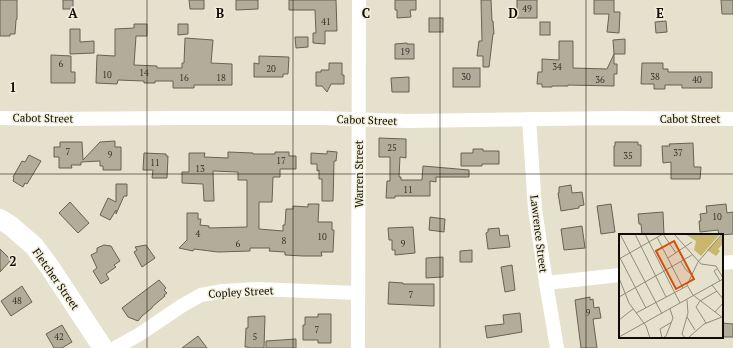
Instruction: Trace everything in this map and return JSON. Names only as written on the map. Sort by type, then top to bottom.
[{"type":"street","name":"Warren Street","points":[[358,348],[359,0]]},
{"type":"street","name":"Cabot Street","points":[[0,118],[314,118],[407,121],[617,118],[733,119]]},
{"type":"street","name":"Lawrence Street","points":[[529,119],[535,209],[557,348]]},
{"type":"street","name":"Fletcher Street","points":[[0,219],[11,226],[34,246],[49,266],[103,348]]},
{"type":"street","points":[[723,264],[733,262]]},
{"type":"street","points":[[546,283],[619,275]]},
{"type":"street","name":"Copley Street","points":[[115,348],[201,295],[223,291],[256,289],[358,294]]},
{"type":"building","points":[[0,0],[17,0],[15,34],[10,34],[10,36],[0,36]]},
{"type":"building","points":[[63,0],[73,0],[73,9],[63,9]]},
{"type":"building","points":[[189,0],[204,0],[204,9],[190,9]]},
{"type":"building","points":[[236,0],[258,0],[258,9],[236,10]]},
{"type":"building","points":[[289,0],[336,0],[337,31],[325,31],[325,44],[313,43],[313,33],[316,33],[315,10],[289,10]]},
{"type":"building","points":[[395,0],[416,0],[416,10],[410,10],[411,17],[397,18]]},
{"type":"building","points":[[481,0],[491,0],[494,34],[489,67],[483,67],[483,56],[477,56],[479,41],[482,41]]},
{"type":"building","points":[[517,0],[537,0],[537,18],[517,18]]},
{"type":"building","points":[[594,0],[614,0],[614,12],[620,12],[619,33],[607,32],[609,14],[594,14]]},
{"type":"building","points":[[721,0],[733,0],[733,14],[722,14]]},
{"type":"building","points":[[429,18],[443,18],[443,32],[429,32]]},
{"type":"building","points":[[666,21],[667,32],[656,33],[655,22]]},
{"type":"building","points":[[540,22],[550,22],[550,35],[540,35]]},
{"type":"building","points":[[134,24],[147,24],[147,36],[136,36],[134,65],[157,66],[157,68],[182,68],[182,63],[184,63],[185,38],[213,40],[211,63],[232,64],[232,85],[194,85],[194,88],[173,88],[173,81],[155,81],[155,83],[144,83],[144,81],[118,80],[117,84],[96,83],[97,55],[115,56],[115,29],[134,28]]},
{"type":"building","points":[[178,24],[188,24],[188,34],[178,35]]},
{"type":"building","points":[[70,29],[80,29],[80,42],[94,41],[94,53],[70,54]]},
{"type":"building","points":[[295,37],[308,37],[308,47],[296,48]]},
{"type":"building","points":[[625,39],[625,54],[614,54],[613,40]]},
{"type":"building","points":[[559,41],[573,41],[573,68],[607,69],[614,54],[614,64],[617,64],[617,74],[614,74],[614,86],[568,85],[542,87],[542,84],[537,84],[538,72],[542,72],[542,59],[559,60]]},
{"type":"building","points":[[395,44],[414,44],[414,59],[395,59]]},
{"type":"building","points":[[51,55],[71,56],[71,72],[75,72],[75,83],[51,83]]},
{"type":"building","points":[[259,56],[289,57],[288,74],[283,74],[283,77],[254,77],[254,63],[259,64]]},
{"type":"building","points":[[329,63],[342,63],[344,84],[331,84],[327,92],[322,86],[316,86],[316,72],[321,72],[321,70],[329,70]]},
{"type":"building","points":[[642,63],[663,63],[663,69],[668,69],[668,72],[712,72],[712,88],[682,88],[682,85],[665,85],[665,89],[654,89],[654,84],[641,84]]},
{"type":"building","points":[[453,68],[480,68],[480,87],[453,87]]},
{"type":"building","points":[[409,77],[409,92],[392,92],[391,78]]},
{"type":"building","points":[[379,138],[406,139],[406,158],[400,157],[399,177],[401,177],[401,180],[422,180],[423,166],[469,170],[469,177],[436,177],[436,182],[430,181],[430,196],[395,196],[395,198],[386,198],[387,181],[390,181],[390,157],[379,157]]},
{"type":"building","points":[[115,141],[115,147],[121,147],[121,170],[103,170],[103,166],[100,166],[100,161],[81,162],[81,165],[71,165],[72,168],[59,168],[59,157],[54,157],[54,147],[60,147],[60,142],[82,142],[83,160],[100,142]]},
{"type":"building","points":[[615,142],[638,142],[638,145],[641,145],[641,166],[614,166]]},
{"type":"building","points":[[693,143],[694,167],[701,167],[700,179],[671,179],[671,162],[663,163],[662,146],[670,146],[669,144]]},
{"type":"building","points":[[473,149],[483,149],[483,151],[499,151],[499,164],[461,166],[461,153],[473,153]]},
{"type":"building","points":[[327,151],[337,152],[336,161],[334,161],[333,201],[322,201],[322,179],[319,179],[317,164],[311,164],[311,153],[327,154]]},
{"type":"building","points":[[228,152],[275,154],[275,152],[289,152],[289,156],[296,156],[296,169],[280,169],[280,177],[273,177],[272,202],[259,202],[259,229],[283,231],[286,209],[293,209],[293,206],[308,207],[308,204],[319,204],[318,222],[332,222],[332,230],[334,230],[333,252],[321,252],[322,256],[303,256],[285,255],[285,252],[269,251],[270,248],[250,248],[250,251],[218,252],[194,249],[193,251],[179,248],[187,240],[187,213],[198,213],[198,219],[201,219],[200,225],[209,226],[209,228],[247,227],[247,180],[238,180],[238,172],[213,171],[214,201],[204,201],[203,184],[182,183],[182,172],[189,172],[189,153],[205,153],[204,157],[228,158]]},
{"type":"building","points":[[144,153],[166,154],[166,156],[168,156],[167,178],[152,178],[153,170],[143,170]]},
{"type":"building","points":[[29,155],[41,161],[27,184],[25,183],[23,187],[13,181],[13,177],[22,161],[25,162]]},
{"type":"building","points":[[116,184],[127,184],[127,196],[124,196],[116,214],[116,210],[110,220],[100,215],[108,198],[116,202]]},
{"type":"building","points":[[571,185],[572,193],[582,192],[584,205],[579,206],[579,208],[561,211],[558,193],[559,187]]},
{"type":"building","points":[[70,202],[89,223],[78,233],[59,213]]},
{"type":"building","points":[[611,204],[615,232],[601,234],[597,206]]},
{"type":"building","points":[[726,204],[727,213],[733,212],[733,234],[719,234],[718,230],[700,232],[700,214],[707,213],[706,206]]},
{"type":"building","points":[[663,212],[664,234],[642,234],[638,214]]},
{"type":"building","points":[[430,217],[445,219],[444,232],[429,230]]},
{"type":"building","points":[[582,226],[585,248],[564,250],[561,229]]},
{"type":"building","points":[[413,227],[415,253],[395,255],[395,250],[392,250],[392,240],[389,240],[388,228]]},
{"type":"building","points":[[499,228],[500,236],[508,235],[510,247],[488,249],[486,233],[488,232],[488,229]]},
{"type":"building","points":[[104,245],[111,246],[120,261],[114,265],[116,267],[106,274],[109,279],[101,284],[93,271],[97,268],[91,255],[97,252],[97,248]]},
{"type":"building","points":[[146,245],[155,258],[142,267],[134,252],[137,250],[135,247]]},
{"type":"building","points":[[0,249],[11,260],[0,272]]},
{"type":"building","points":[[472,250],[472,262],[460,262],[460,251]]},
{"type":"building","points":[[443,257],[443,277],[426,278],[426,258]]},
{"type":"building","points":[[512,265],[515,290],[505,292],[501,267]]},
{"type":"building","points":[[159,280],[166,288],[164,290],[167,293],[164,295],[165,296],[138,321],[128,317],[122,308]]},
{"type":"building","points":[[389,282],[403,284],[434,284],[434,306],[388,304]]},
{"type":"building","points":[[22,286],[32,302],[11,316],[1,301]]},
{"type":"building","points":[[590,297],[590,300],[593,299],[594,308],[599,307],[601,318],[593,319],[597,348],[581,348],[575,300]]},
{"type":"building","points":[[520,313],[522,332],[487,338],[485,326],[504,324],[503,315]]},
{"type":"building","points":[[318,314],[331,314],[331,343],[318,343],[318,340],[303,340],[303,325],[305,325],[305,317],[318,317]]},
{"type":"building","points":[[265,316],[264,348],[245,347],[248,317]]},
{"type":"building","points":[[723,323],[733,324],[733,337],[723,337]]},
{"type":"building","points":[[62,325],[72,342],[62,348],[54,348],[46,334]]},
{"type":"building","points":[[198,336],[207,348],[182,348]]},
{"type":"building","points":[[296,339],[296,348],[266,348],[266,341]]}]
